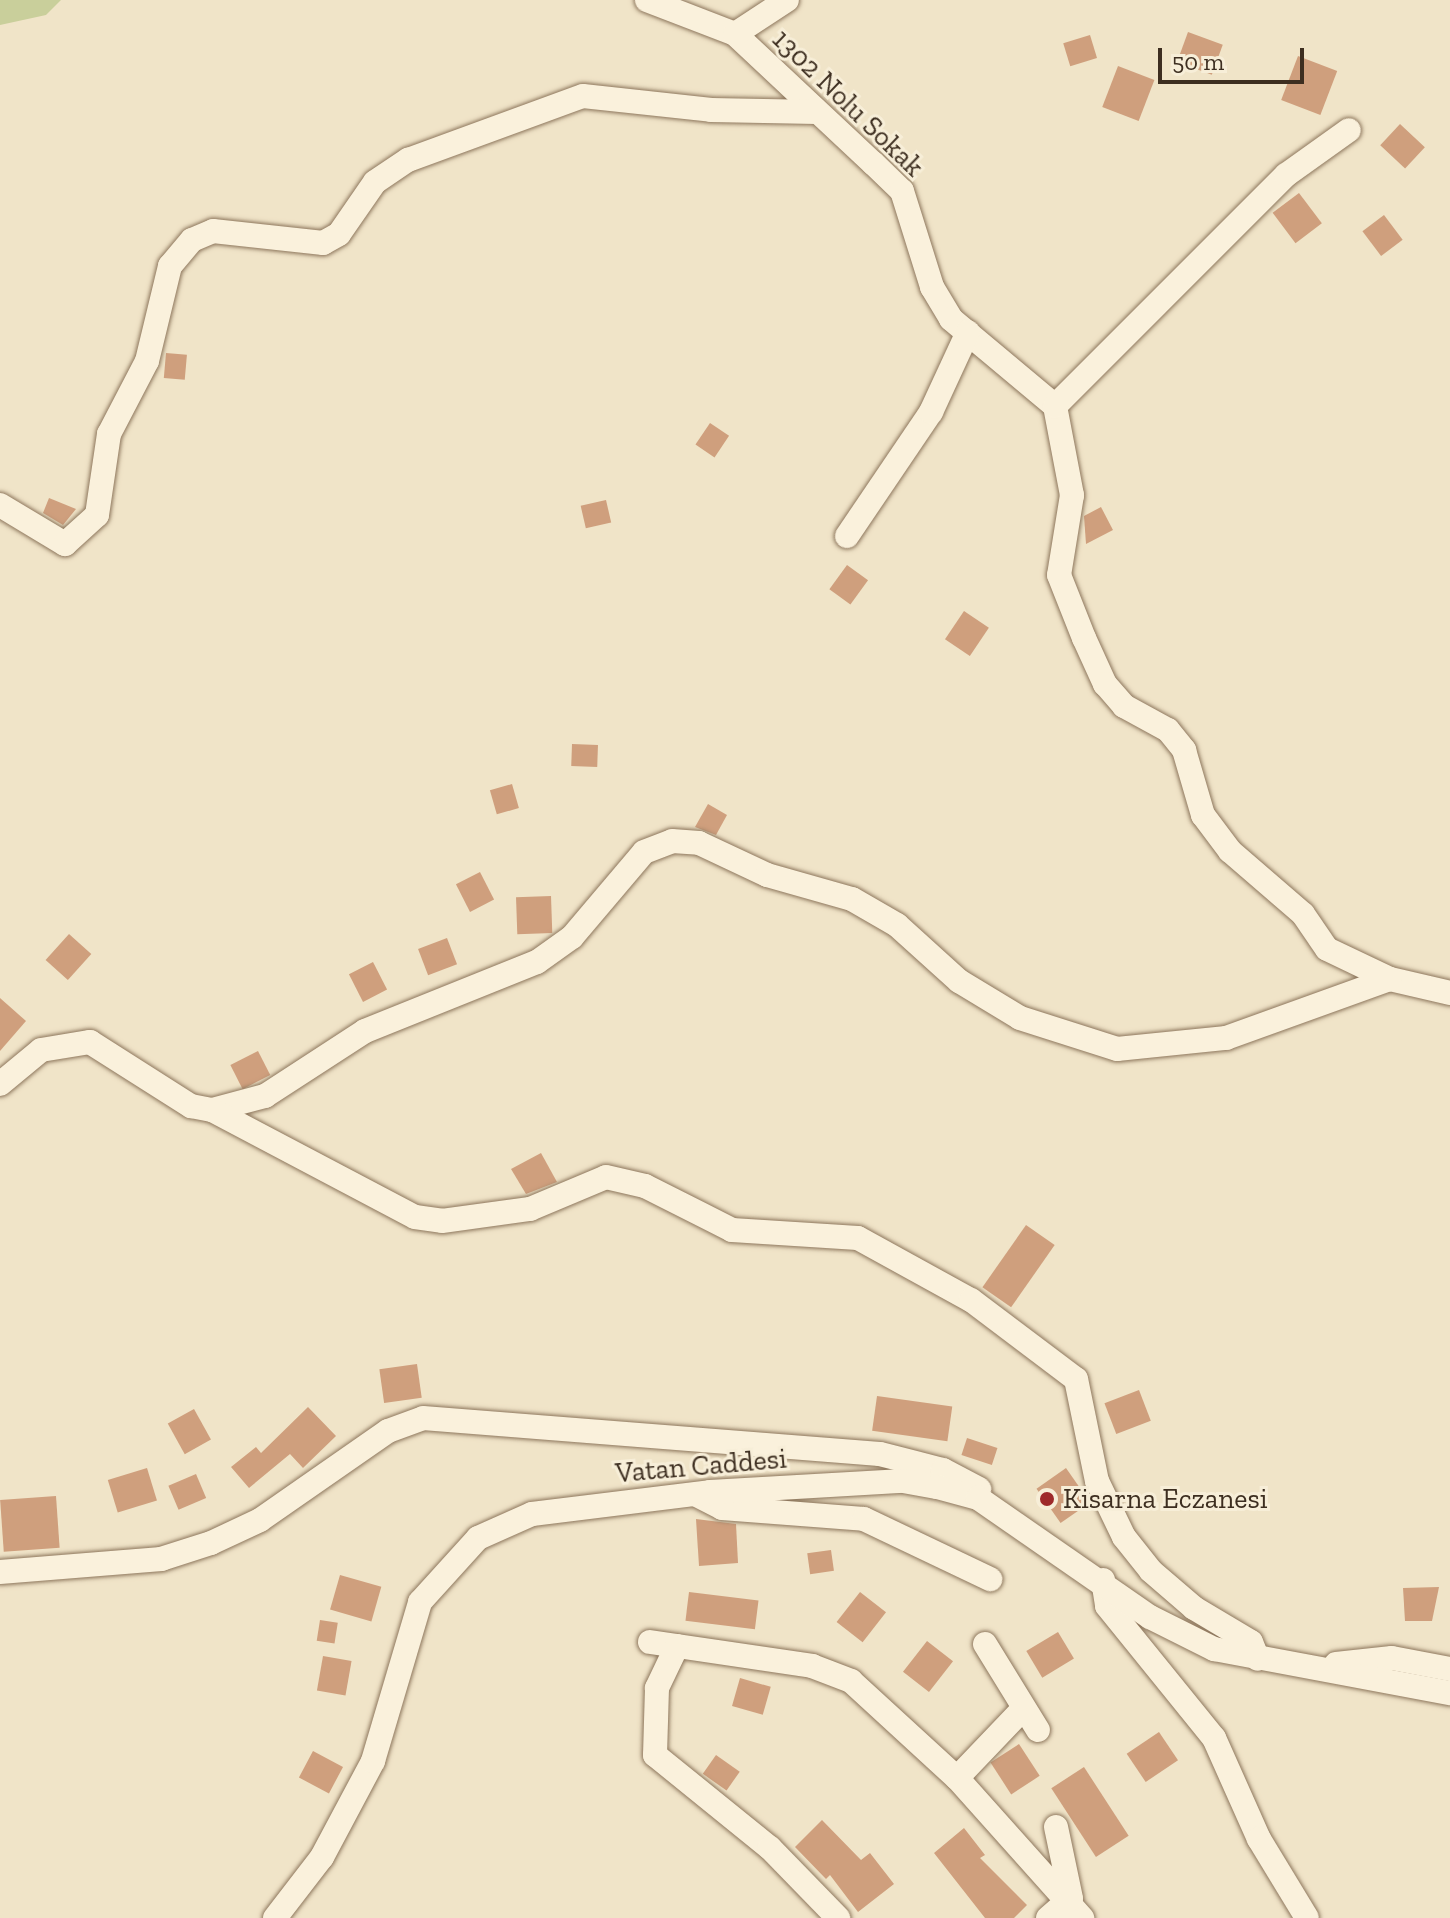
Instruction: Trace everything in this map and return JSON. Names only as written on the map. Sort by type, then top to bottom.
[{"type":"street","points":[[647,0],[735,34],[787,0]]},
{"type":"street","name":"1302 Nolu Sokak","points":[[735,34],[902,191],[932,287],[951,319],[1055,406]]},
{"type":"street","points":[[0,505],[65,544],[97,515],[109,434],[147,361],[170,266],[192,240],[213,231],[323,243],[339,234],[375,182],[408,160],[583,96],[711,110],[817,112]]},
{"type":"street","points":[[1349,130],[1286,175],[1055,406],[1072,495],[1059,575],[1105,684],[1124,706],[1168,730],[1184,750],[1203,815],[1230,851],[1303,914],[1327,949],[1390,979],[1450,993]]},
{"type":"street","points":[[847,536],[931,412],[968,332]]},
{"type":"street","points":[[212,1110],[265,1096],[365,1031],[524,969],[572,937],[644,852],[672,841],[699,843],[767,875],[852,899],[897,925],[959,981],[1020,1018],[1117,1049],[1226,1038],[1390,979]]},
{"type":"street","points":[[0,1084],[41,1050],[90,1042],[166,1094],[212,1110],[415,1217],[442,1221],[530,1209],[606,1177],[645,1186],[732,1230],[826,1233],[872,1245],[971,1300],[1076,1379],[1097,1481],[1124,1537],[1194,1608],[1251,1642],[1258,1659]]},
{"type":"street","points":[[0,1572],[161,1559],[211,1543],[260,1520],[388,1431],[423,1418],[880,1454],[970,1481],[1004,1513]]},
{"type":"street","name":"Vatan Caddesi","points":[[275,1918],[322,1857],[373,1761],[420,1602],[456,1556],[500,1523],[532,1514],[695,1494],[903,1481],[978,1498],[1180,1635],[1258,1659],[1326,1667],[1450,1693]]},
{"type":"street","points":[[695,1494],[722,1508],[864,1519],[990,1579]]},
{"type":"street","points":[[1103,1580],[1107,1606],[1214,1738],[1259,1839],[1307,1918]]},
{"type":"street","points":[[650,1642],[835,1671],[957,1778],[1036,1870],[1077,1908]]},
{"type":"street","points":[[985,1644],[1004,1667],[1023,1709],[1038,1730]]},
{"type":"street","points":[[677,1646],[657,1688],[655,1755],[770,1848],[838,1918]]},
{"type":"street","name":"Vatan Caddesi","points":[[1326,1667],[1392,1658],[1450,1669]]},
{"type":"street","points":[[957,1778],[1023,1709]]},
{"type":"street","points":[[1056,1827],[1077,1908]]},
{"type":"street","points":[[1048,1918],[1077,1908]]},
{"type":"green space","points":[[0,0],[61,0],[46,15],[0,25]]},
{"type":"building","points":[[1188,32],[1223,45],[1212,75],[1177,62]]},
{"type":"building","points":[[1090,35],[1097,58],[1070,66],[1063,43]]},
{"type":"building","points":[[1298,56],[1337,71],[1320,115],[1281,100]]},
{"type":"building","points":[[1118,66],[1154,80],[1139,121],[1102,107]]},
{"type":"building","points":[[1400,124],[1425,147],[1405,168],[1380,145]]},
{"type":"building","points":[[1299,193],[1322,223],[1296,243],[1273,213]]},
{"type":"building","points":[[1384,215],[1403,240],[1381,256],[1362,231]]},
{"type":"building","points":[[166,353],[187,355],[185,380],[164,378]]},
{"type":"building","points":[[710,423],[729,436],[715,457],[695,445]]},
{"type":"building","points":[[49,498],[76,509],[63,525],[43,513]]},
{"type":"building","points":[[606,500],[611,522],[586,528],[581,506]]},
{"type":"building","points":[[1101,507],[1113,530],[1086,544],[1084,516]]},
{"type":"building","points":[[847,565],[868,580],[850,605],[829,589]]},
{"type":"building","points":[[964,611],[989,628],[970,656],[945,639]]},
{"type":"building","points":[[572,744],[598,745],[597,767],[571,766]]},
{"type":"building","points":[[512,784],[519,808],[497,814],[490,790]]},
{"type":"building","points":[[708,804],[727,815],[716,835],[695,827]]},
{"type":"building","points":[[480,872],[494,900],[470,912],[456,884]]},
{"type":"building","points":[[551,896],[552,933],[517,934],[516,897]]},
{"type":"building","points":[[69,934],[91,954],[68,980],[46,960]]},
{"type":"building","points":[[447,938],[457,964],[428,975],[418,949]]},
{"type":"building","points":[[373,962],[387,990],[363,1002],[349,974]]},
{"type":"building","points":[[0,998],[26,1021],[0,1051]]},
{"type":"building","points":[[258,1051],[270,1075],[243,1089],[230,1065]]},
{"type":"building","points":[[541,1153],[557,1182],[526,1194],[511,1169]]},
{"type":"building","points":[[1026,1225],[1055,1245],[1011,1307],[982,1287]]},
{"type":"building","points":[[417,1364],[422,1398],[384,1403],[379,1369]]},
{"type":"building","points":[[1139,1390],[1151,1421],[1116,1434],[1104,1403]]},
{"type":"building","points":[[877,1396],[952,1407],[947,1441],[872,1431]]},
{"type":"building","points":[[308,1407],[336,1436],[303,1468],[290,1454],[249,1488],[231,1467],[256,1447],[261,1453]]},
{"type":"building","points":[[194,1409],[211,1440],[185,1454],[168,1424]]},
{"type":"building","points":[[967,1438],[997,1448],[992,1465],[961,1455]]},
{"type":"building","points":[[147,1468],[157,1501],[118,1513],[108,1480]]},
{"type":"building","points":[[1066,1468],[1090,1502],[1061,1523],[1037,1489]]},
{"type":"building","points":[[196,1474],[206,1498],[179,1510],[168,1486]]},
{"type":"building","points":[[56,1496],[60,1548],[4,1552],[0,1500]]},
{"type":"building","points":[[696,1519],[736,1524],[738,1563],[699,1566]]},
{"type":"building","points":[[831,1550],[834,1571],[810,1574],[807,1553]]},
{"type":"building","points":[[340,1575],[381,1587],[371,1621],[330,1610]]},
{"type":"building","points":[[1439,1587],[1432,1621],[1405,1621],[1403,1588]]},
{"type":"building","points":[[689,1592],[758,1601],[755,1629],[685,1621]]},
{"type":"building","points":[[860,1592],[886,1612],[863,1642],[837,1622]]},
{"type":"building","points":[[320,1620],[338,1623],[334,1644],[317,1641]]},
{"type":"building","points":[[1058,1632],[1074,1659],[1042,1678],[1026,1651]]},
{"type":"building","points":[[927,1641],[953,1661],[929,1692],[903,1672]]},
{"type":"building","points":[[323,1656],[352,1661],[345,1696],[317,1690]]},
{"type":"building","points":[[740,1678],[771,1687],[763,1715],[732,1706]]},
{"type":"building","points":[[1159,1732],[1178,1760],[1146,1782],[1127,1754]]},
{"type":"building","points":[[1019,1744],[1040,1776],[1011,1794],[990,1763]]},
{"type":"building","points":[[313,1751],[343,1767],[329,1793],[299,1777]]},
{"type":"building","points":[[716,1755],[740,1772],[727,1790],[703,1774]]},
{"type":"building","points":[[1084,1767],[1129,1836],[1096,1857],[1051,1788]]},
{"type":"building","points":[[822,1820],[861,1860],[870,1853],[894,1884],[858,1912],[830,1875],[826,1879],[795,1847]]},
{"type":"building","points":[[964,1828],[985,1855],[980,1858],[1027,1905],[1014,1918],[985,1918],[934,1853]]},
{"type":"place","name":"Kisarna Eczanesi","points":[[1047,1499]]}]
